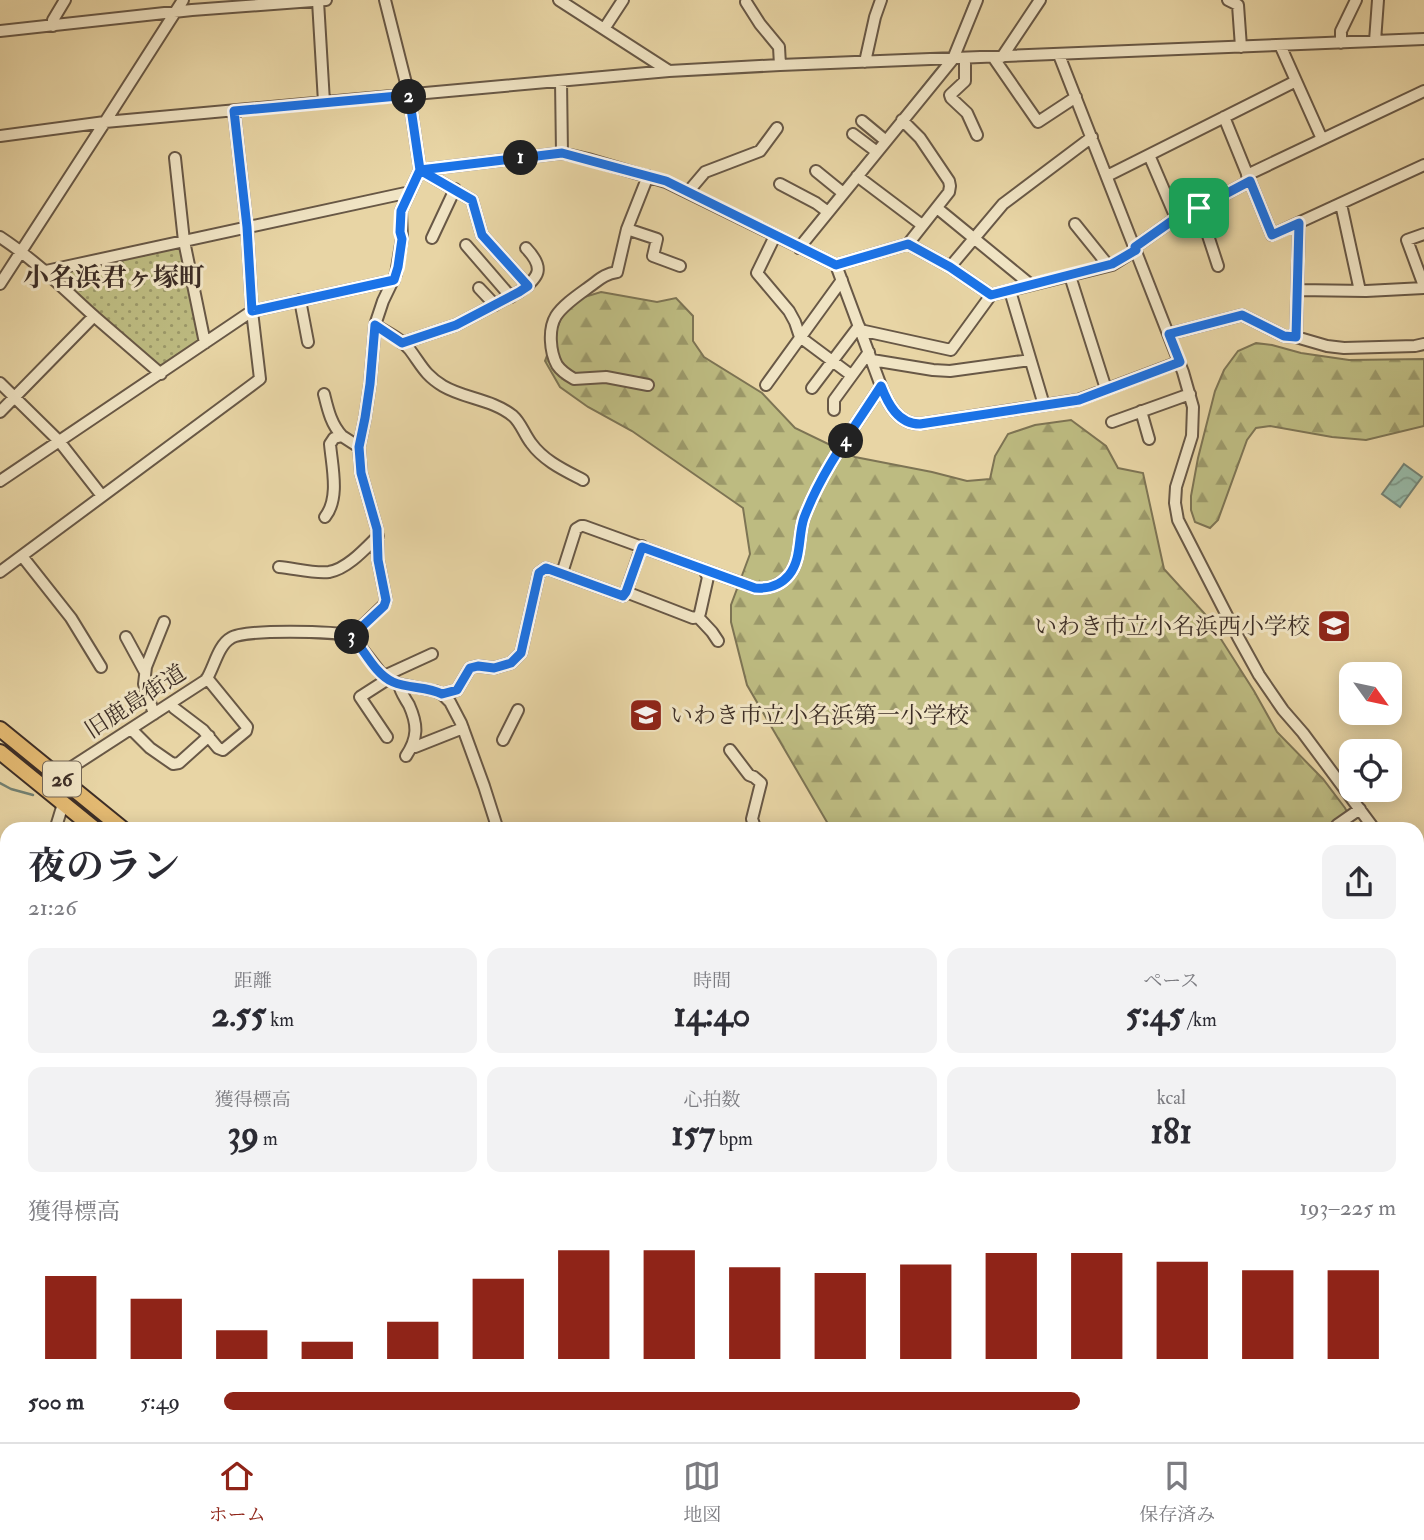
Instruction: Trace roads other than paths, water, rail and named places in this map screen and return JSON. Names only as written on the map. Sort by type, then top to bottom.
[{"type":"main road","name":"26","points":[[0,729],[114,822]]},
{"type":"main road","name":"26","points":[[0,752],[86,822]]},
{"type":"street","points":[[53,26],[53,20],[65,0]]},
{"type":"street","points":[[0,284],[183,0]]},
{"type":"street","points":[[0,31],[192,10],[326,0]]},
{"type":"street","points":[[386,0],[409,95],[420,170],[401,211],[402,239],[398,267],[375,325],[370,384],[359,447],[361,473],[377,529],[378,560],[386,600],[384,606],[352,636],[386,677],[399,684],[442,694],[457,714],[463,728],[495,822]]},
{"type":"street","points":[[559,0],[669,71]]},
{"type":"street","points":[[604,29],[623,0]]},
{"type":"street","points":[[865,62],[881,0]]},
{"type":"street","points":[[799,248],[902,120],[959,59],[976,0]]},
{"type":"street","points":[[998,57],[1040,0]]},
{"type":"street","points":[[1341,43],[1341,31],[1356,0]]},
{"type":"street","points":[[1375,41],[1378,0]]},
{"type":"street","points":[[318,1],[324,103]]},
{"type":"street","points":[[746,2],[779,47],[780,65]]},
{"type":"street","points":[[1236,2],[1241,47]]},
{"type":"street","points":[[1,133],[669,71],[1424,40]]},
{"type":"street","points":[[1280,45],[1322,139]]},
{"type":"street","points":[[1059,55],[1180,362],[1194,407],[1192,436],[1176,487],[1178,520],[1259,675],[1369,822]]},
{"type":"street","points":[[998,57],[1038,122],[1076,97]]},
{"type":"street","points":[[959,59],[965,81],[950,95],[967,113],[977,135]]},
{"type":"street","points":[[561,81],[562,153]]},
{"type":"street","points":[[1107,176],[1296,81]]},
{"type":"street","points":[[860,328],[951,350],[991,295],[1108,265],[1135,249],[1176,218],[1199,208],[1248,178],[1322,139],[1424,91]]},
{"type":"street","points":[[0,572],[260,379],[234,111]]},
{"type":"street","points":[[1224,117],[1272,235],[1424,166]]},
{"type":"street","points":[[420,170],[562,153],[666,181],[836,265],[908,244],[949,192],[949,181],[920,138],[902,120]]},
{"type":"street","points":[[862,121],[886,141]]},
{"type":"street","points":[[688,192],[705,172],[760,151],[777,128]]},
{"type":"street","points":[[852,134],[877,152]]},
{"type":"street","points":[[950,267],[1003,204],[1092,137]]},
{"type":"street","points":[[1149,155],[1176,218]]},
{"type":"street","points":[[175,158],[184,241],[205,343]]},
{"type":"street","points":[[420,170],[472,200],[482,235],[528,286]]},
{"type":"street","points":[[816,171],[843,193]]},
{"type":"street","points":[[648,176],[627,229],[617,272],[604,275],[575,297],[556,315],[551,330],[555,361],[574,379],[606,377],[648,385]]},
{"type":"street","points":[[857,176],[922,225]]},
{"type":"street","points":[[780,184],[828,212]]},
{"type":"street","points":[[432,238],[455,189]]},
{"type":"street","points":[[46,271],[410,192]]},
{"type":"street","points":[[1341,204],[1360,291]]},
{"type":"street","points":[[937,208],[1031,285]]},
{"type":"street","points":[[1199,208],[1218,266]]},
{"type":"street","points":[[1296,337],[1299,223]]},
{"type":"street","points":[[1075,224],[1108,265]]},
{"type":"street","points":[[627,229],[657,239],[653,256],[680,266]]},
{"type":"street","points":[[1298,290],[1360,291],[1424,287],[1407,240],[1424,234]]},
{"type":"street","points":[[775,236],[757,273],[792,315],[800,337],[851,375]]},
{"type":"street","points":[[0,237],[46,271],[161,373]]},
{"type":"street","points":[[908,244],[950,267],[991,295]]},
{"type":"street","points":[[467,245],[511,297]]},
{"type":"street","points":[[402,343],[456,325],[528,286],[538,272],[538,265],[526,248]]},
{"type":"street","points":[[836,265],[887,401],[894,412],[914,424],[1079,400],[1180,362]]},
{"type":"street","points":[[1070,276],[1106,389]]},
{"type":"street","points":[[0,481],[252,311],[394,280]]},
{"type":"street","points":[[766,385],[842,280]]},
{"type":"street","points":[[479,288],[495,305]]},
{"type":"street","points":[[1010,290],[1044,405]]},
{"type":"street","points":[[300,300],[309,342]]},
{"type":"street","points":[[1169,334],[1242,315],[1284,336],[1327,346],[1344,348],[1424,344]]},
{"type":"street","points":[[0,412],[94,316]]},
{"type":"street","points":[[375,325],[410,350],[420,366],[445,387],[492,403],[509,413],[542,456],[583,480]]},
{"type":"street","points":[[812,388],[860,328]]},
{"type":"street","points":[[870,356],[933,370],[950,371],[1030,360]]},
{"type":"street","points":[[834,410],[834,400],[851,375],[870,356]]},
{"type":"street","points":[[0,383],[59,441],[102,496]]},
{"type":"street","points":[[562,573],[576,529],[581,526],[755,588],[768,589],[780,583],[790,573],[800,544],[804,519],[825,473],[881,386]]},
{"type":"street","points":[[324,394],[335,429],[359,447]]},
{"type":"street","points":[[1112,422],[1190,394]]},
{"type":"street","points":[[1140,411],[1149,439]]},
{"type":"street","points":[[325,517],[334,499],[330,444],[334,438],[342,436]]},
{"type":"street","points":[[279,567],[330,572],[341,567],[378,536]]},
{"type":"street","points":[[442,694],[457,690],[470,668],[494,668],[511,663],[521,653],[539,573],[546,568],[623,596],[642,547]]},
{"type":"street","points":[[22,555],[71,618],[101,667]]},
{"type":"street","points":[[698,617],[708,577],[704,570]]},
{"type":"street","points":[[626,592],[693,618],[698,617]]},
{"type":"street","points":[[698,617],[718,641]]},
{"type":"street","points":[[154,714],[144,684],[145,672],[164,622]]},
{"type":"street","name":"旧鹿島街道","points":[[44,788],[58,776],[197,687],[207,678],[219,652],[232,637],[247,633],[331,633],[352,636]]},
{"type":"street","points":[[126,637],[145,672]]},
{"type":"street","points":[[387,737],[360,697],[386,677],[432,654]]},
{"type":"street","points":[[171,703],[223,750],[246,731],[247,727],[207,678]]},
{"type":"street","points":[[399,684],[415,727],[416,735],[409,751],[463,728]]},
{"type":"street","points":[[503,740],[518,710]]},
{"type":"street","points":[[131,729],[150,748],[173,764],[182,761],[209,736]]},
{"type":"street","points":[[730,750],[749,775],[761,783],[753,822]]},
{"type":"street","points":[[58,822],[64,804]]},
{"type":"street","points":[[1342,822],[1360,809]]},
{"type":"water","points":[[1404,464],[1422,477],[1400,507],[1382,494]]},
{"type":"waterway","points":[[967,10],[971,0]]},
{"type":"waterway","points":[[885,134],[942,63]]},
{"type":"waterway","points":[[840,188],[872,150]]},
{"type":"waterway","points":[[825,207],[836,193]]},
{"type":"waterway","points":[[805,232],[821,212]]},
{"type":"waterway","points":[[0,783],[33,795]]},
{"type":"place","name":"いわき市立小名浜西小学校","points":[[1334,626]]},
{"type":"place","name":"いわき市立小名浜第一小学校","points":[[646,715]]},
{"type":"district","name":"小名浜君ヶ塚町","points":[[114,277]]}]
